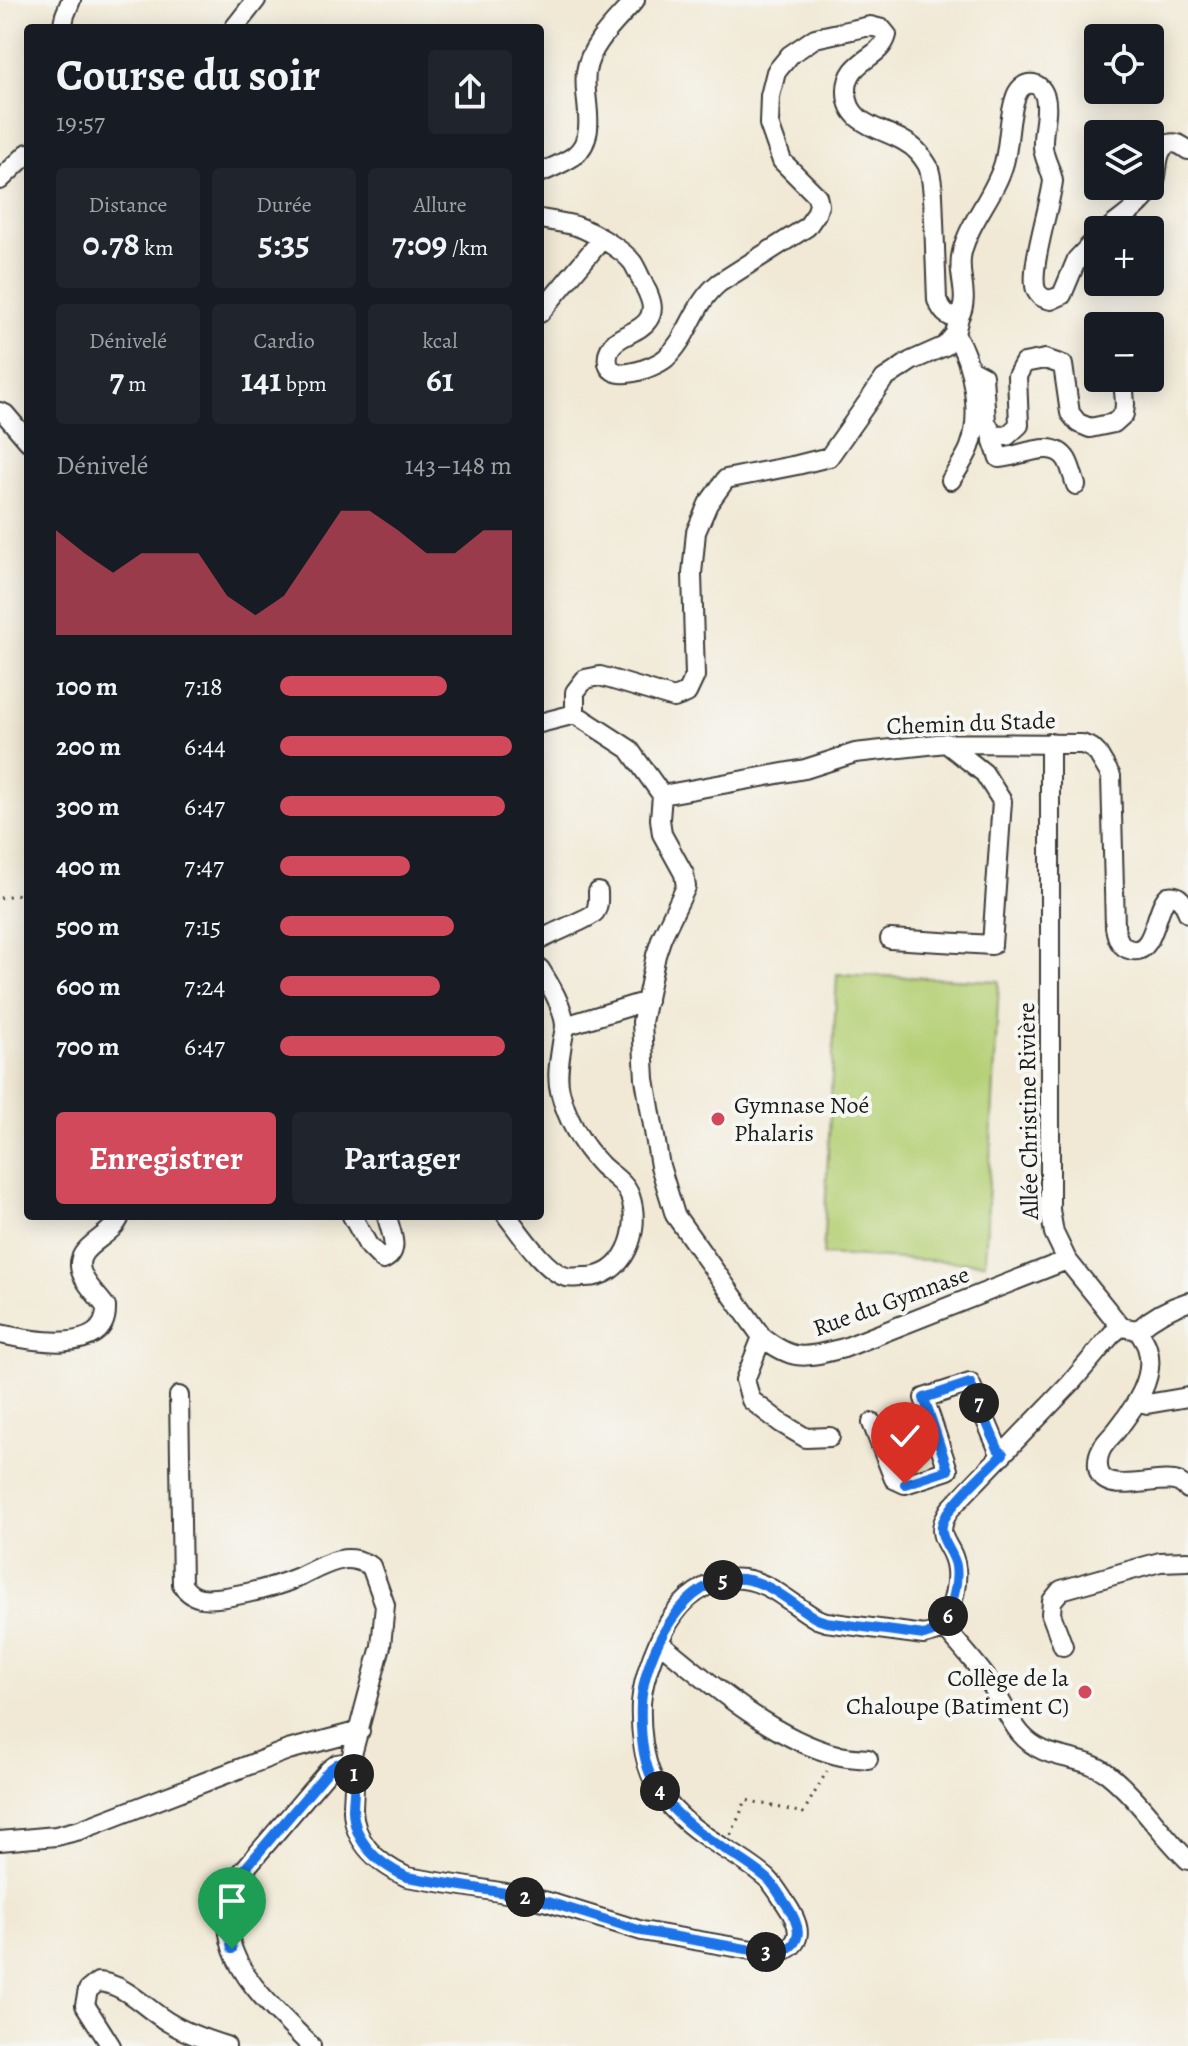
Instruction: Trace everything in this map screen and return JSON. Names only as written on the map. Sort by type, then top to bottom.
[{"type":"street","points":[[63,24],[71,0]]},
{"type":"street","points":[[237,24],[256,0]]},
{"type":"street","points":[[544,171],[575,156],[585,142],[589,129],[585,74],[589,61],[608,30],[635,0]]},
{"type":"street","points":[[544,220],[579,227],[602,239],[632,262],[652,301],[648,320],[613,343],[608,353],[608,364],[613,371],[623,374],[635,372],[662,361],[676,348],[707,293],[807,227],[816,214],[819,205],[817,196],[782,161],[769,124],[770,96],[776,72],[790,55],[815,38],[870,26],[882,29],[887,35],[885,43],[854,68],[847,83],[846,96],[853,113],[871,127],[909,144],[928,167],[933,189],[937,300],[945,314],[954,318],[974,390],[975,424],[970,447],[951,480]]},
{"type":"street","points":[[575,714],[575,692],[585,679],[600,676],[674,698],[687,693],[695,676],[692,574],[696,532],[708,504],[726,479],[829,457],[884,379],[911,361],[945,346],[963,310],[965,298],[959,269],[966,237],[996,184],[1003,165],[1014,100],[1025,84],[1039,86],[1046,101],[1042,149],[1053,181],[1035,273],[1036,291],[1042,298],[1051,300],[1062,295],[1077,259],[1084,252]]},
{"type":"street","points":[[1124,216],[1146,197],[1153,186],[1160,154],[1165,146],[1179,143],[1188,150]]},
{"type":"street","points":[[0,180],[24,157]]},
{"type":"street","points":[[544,308],[602,239]]},
{"type":"street","points":[[993,435],[1007,436],[1019,425],[1017,376],[1024,363],[1045,359],[1063,365],[1070,413],[1078,423],[1090,428],[1114,423],[1124,414],[1124,392]]},
{"type":"street","points":[[970,369],[983,376],[986,422],[999,458],[1042,448],[1054,449],[1066,458],[1076,485]]},
{"type":"street","points":[[0,412],[24,436]]},
{"type":"street","points":[[544,722],[575,714],[629,749],[662,795],[662,834],[684,874],[686,887],[662,937],[647,1001],[565,1026]]},
{"type":"street","points":[[890,939],[992,945],[1002,801],[984,773],[946,743]]},
{"type":"street","name":"Chemin du Stade","points":[[662,795],[805,769],[855,753],[946,743],[1082,744],[1092,748],[1111,776],[1115,927],[1122,946],[1130,950],[1145,946],[1150,940],[1160,906],[1168,896],[1173,895],[1184,902],[1188,913]]},
{"type":"street","name":"Allée Christine Rivière","points":[[1050,743],[1050,1210],[1054,1233],[1067,1260],[1147,1345],[1150,1364],[1147,1380],[1130,1413],[1101,1450],[1099,1473],[1105,1481],[1120,1484],[1169,1480],[1188,1489]]},
{"type":"street","points":[[544,938],[592,917],[598,909],[598,892]]},
{"type":"street","points":[[510,1220],[545,1263],[565,1277],[593,1277],[611,1271],[625,1256],[632,1235],[630,1194],[619,1179],[602,1165],[570,1123],[559,1088],[559,1063],[565,1026],[544,977]]},
{"type":"street","name":"Rue du Gymnase","points":[[647,1001],[642,1022],[645,1079],[660,1166],[675,1215],[762,1337],[779,1350],[796,1356],[844,1348],[1067,1260]]},
{"type":"street","points":[[0,1334],[60,1343],[84,1338],[98,1330],[105,1320],[106,1307],[82,1275],[80,1265],[83,1252],[117,1226],[119,1220]]},
{"type":"street","points":[[354,1220],[368,1245],[383,1260],[392,1254],[394,1244],[388,1220]]},
{"type":"street","points":[[945,1628],[956,1580],[954,1557],[941,1531],[942,1521],[950,1509],[1070,1384],[1112,1334],[1188,1302]]},
{"type":"street","points":[[762,1337],[745,1380],[751,1400],[806,1438],[830,1437]]},
{"type":"street","points":[[872,1423],[894,1479],[905,1484],[948,1470],[924,1398],[970,1383],[998,1449],[1003,1454]]},
{"type":"street","points":[[179,1396],[182,1584],[186,1591],[193,1597],[209,1599],[251,1594],[341,1560],[357,1560],[371,1566],[385,1605],[381,1646],[349,1766]]},
{"type":"street","points":[[1137,1401],[1147,1404],[1188,1397]]},
{"type":"street","points":[[1063,1646],[1051,1614],[1052,1601],[1061,1590],[1160,1562],[1188,1561]]},
{"type":"street","points":[[311,2046],[243,1974],[232,1949],[228,1904],[243,1871],[337,1764],[349,1766],[355,1776],[353,1814],[365,1847],[391,1870],[407,1877],[518,1895],[642,1931],[775,1954],[789,1950],[797,1940],[798,1930],[795,1918],[771,1883],[679,1816],[653,1780],[646,1759],[641,1704],[645,1679],[659,1642],[675,1612],[695,1593],[721,1580],[744,1579],[759,1583],[826,1622],[924,1635],[945,1628]]},
{"type":"street","points":[[945,1628],[988,1680],[1021,1734],[1048,1753],[1092,1764],[1108,1774],[1134,1798],[1188,1860]]},
{"type":"street","points":[[659,1642],[720,1692],[768,1723],[811,1746],[839,1756],[868,1759]]},
{"type":"street","points":[[0,1841],[56,1836],[80,1830],[288,1750],[360,1731]]},
{"type":"street","points":[[111,2046],[85,2005],[88,1990],[98,1982],[108,1982],[117,1987],[185,2031],[226,2046]]},
{"type":"path","points":[[0,898],[24,893]]},
{"type":"path","points":[[726,1849],[746,1800],[803,1813],[839,1756]]},
{"type":"green space","points":[[837,974],[999,981],[985,1263],[823,1255]]},
{"type":"place","name":"Gymnase Noé Phalaris","points":[[718,1119]]},
{"type":"place","name":"Collège de la Chaloupe (Batiment C)","points":[[1085,1692]]},
{"type":"route","points":[[232,1949],[228,1904],[234,1886],[243,1871],[329,1770],[343,1763],[354,1771],[353,1814],[365,1847],[391,1870],[407,1877],[518,1895],[642,1931],[775,1954],[789,1950],[797,1940],[795,1918],[771,1883],[679,1816],[653,1780],[643,1738],[641,1704],[645,1679],[675,1612],[695,1593],[721,1580],[744,1579],[759,1583],[826,1622],[924,1635],[945,1628],[954,1594],[956,1568],[941,1531],[942,1521],[1003,1454],[998,1449],[970,1383],[924,1398],[948,1470],[905,1484]]}]
